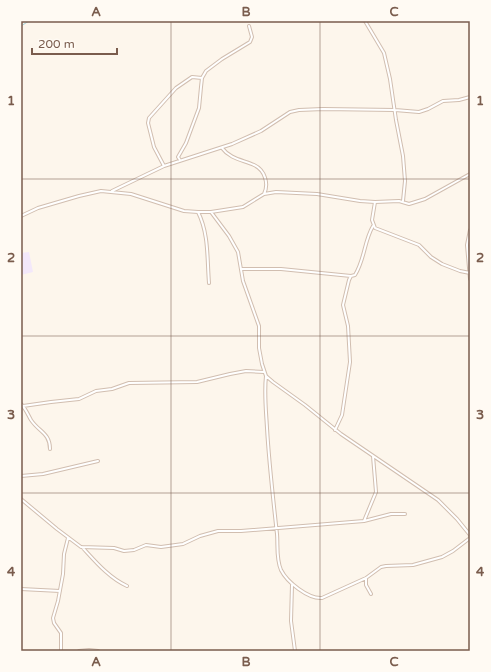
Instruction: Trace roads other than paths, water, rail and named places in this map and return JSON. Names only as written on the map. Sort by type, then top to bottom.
[{"type":"street","points":[[365,21],[384,53],[403,156],[405,180],[403,201]]},
{"type":"street","points":[[180,160],[178,157],[186,143],[199,108],[202,78],[212,65],[250,42],[252,37],[249,26]]},
{"type":"street","points":[[164,166],[154,147],[148,123],[149,118],[176,88],[192,77],[202,78]]},
{"type":"street","points":[[111,192],[164,166],[222,148],[256,133],[290,112],[323,108],[419,112],[443,101],[459,100],[470,97]]},
{"type":"street","points":[[222,148],[238,160],[256,165],[260,169],[267,186],[264,194]]},
{"type":"street","points":[[21,216],[38,208],[94,192],[131,194],[184,211],[198,212],[211,212],[246,206],[264,194],[276,192],[317,194],[360,202],[403,201],[410,204],[418,202],[470,174]]},
{"type":"street","points":[[240,269],[281,270],[351,276],[355,275],[362,263],[368,236],[373,226],[372,220],[375,202]]},
{"type":"street","points":[[198,212],[206,236],[208,283]]},
{"type":"street","points":[[211,212],[236,246],[245,289],[259,326],[259,348],[266,376],[335,430],[438,500],[457,519],[470,536],[453,551],[442,557],[413,565],[380,567],[366,578],[320,598],[292,585],[280,567],[268,451],[265,402],[266,376]]},
{"type":"street","points":[[373,226],[383,232],[419,244],[431,257],[442,264],[470,273]]},
{"type":"street","points":[[470,230],[467,238],[470,279]]},
{"type":"street","points":[[335,430],[342,415],[350,362],[347,322],[343,305],[351,276]]},
{"type":"street","points":[[50,450],[47,437],[32,422],[22,405],[79,399],[96,391],[115,388],[129,383],[197,382],[246,371],[264,372]]},
{"type":"street","points":[[364,521],[376,492],[373,456]]},
{"type":"street","points":[[21,476],[43,474],[98,461]]},
{"type":"street","points":[[21,499],[68,538],[81,546],[104,569],[127,586]]},
{"type":"street","points":[[81,546],[131,551],[146,545],[161,547],[183,544],[200,536],[218,532],[364,521],[391,514],[405,514]]},
{"type":"street","points":[[61,651],[61,633],[54,623],[53,618],[60,591],[64,554],[68,538]]},
{"type":"street","points":[[366,578],[366,585],[371,594]]},
{"type":"street","points":[[292,585],[291,622],[295,651]]},
{"type":"street","points":[[21,589],[60,591]]},
{"type":"street","points":[[79,651],[98,651]]},
{"type":"waterway","points":[[21,26],[29,21]]}]
